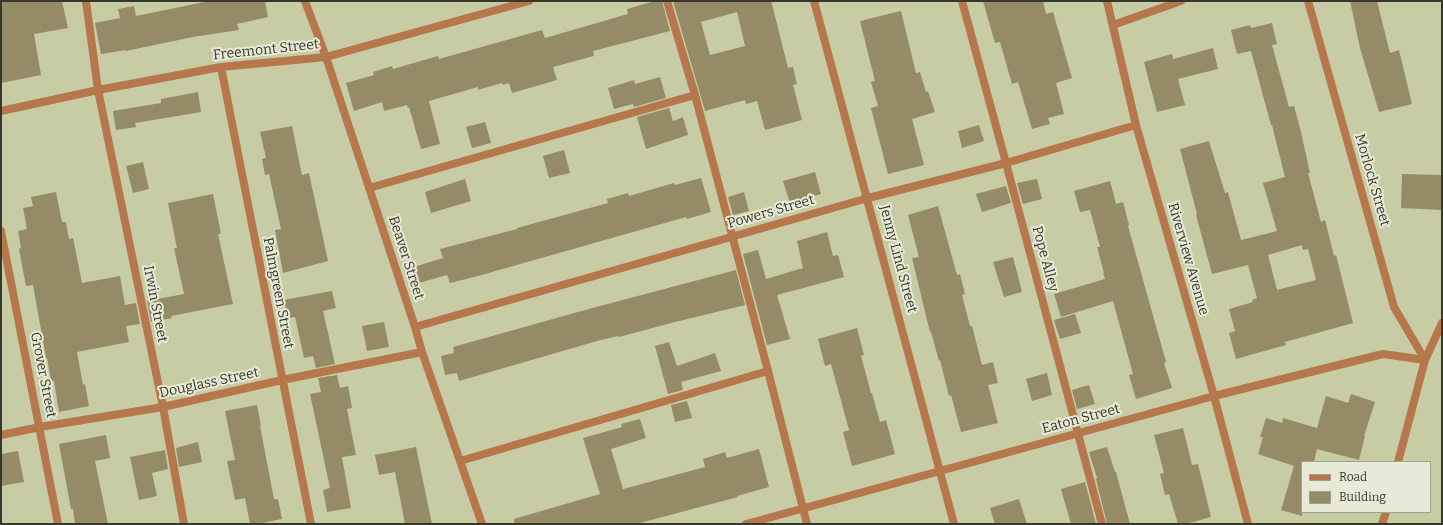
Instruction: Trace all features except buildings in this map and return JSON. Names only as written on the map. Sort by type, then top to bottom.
[{"type":"street","name":"Irwin Street","points":[[86,1],[98,90],[163,407],[184,524]]},
{"type":"street","name":"Beaver Street","points":[[305,1],[326,58],[422,352],[482,524]]},
{"type":"street","name":"Freemont Street","points":[[1,111],[220,66],[326,58],[529,1]]},
{"type":"street","points":[[666,1],[695,95],[807,524]]},
{"type":"street","name":"Jenny Lind Street","points":[[814,1],[868,198],[954,524]]},
{"type":"street","name":"Pope Alley","points":[[962,1],[1102,524]]},
{"type":"street","name":"Riverview Avenue","points":[[1107,1],[1136,125],[1214,396],[1248,524]]},
{"type":"street","points":[[1113,25],[1181,1]]},
{"type":"street","name":"Morlock Street","points":[[1308,1],[1394,307],[1425,360]]},
{"type":"street","name":"Palmgreen Street","points":[[220,66],[311,524]]},
{"type":"street","points":[[369,188],[695,95]]},
{"type":"street","name":"Powers Street","points":[[415,327],[732,236],[868,198],[1006,163],[1136,125]]},
{"type":"street","name":"Grover Street","points":[[1,231],[58,524]]},
{"type":"street","points":[[1398,461],[1425,360],[1442,323]]},
{"type":"street","name":"Douglass Street","points":[[1,435],[40,427],[163,407],[282,380],[422,352]]},
{"type":"street","name":"Eaton Street","points":[[746,524],[1214,396],[1383,354],[1425,360]]},
{"type":"street","points":[[460,461],[768,371]]},
{"type":"street","points":[[1382,524],[1386,513]]}]
